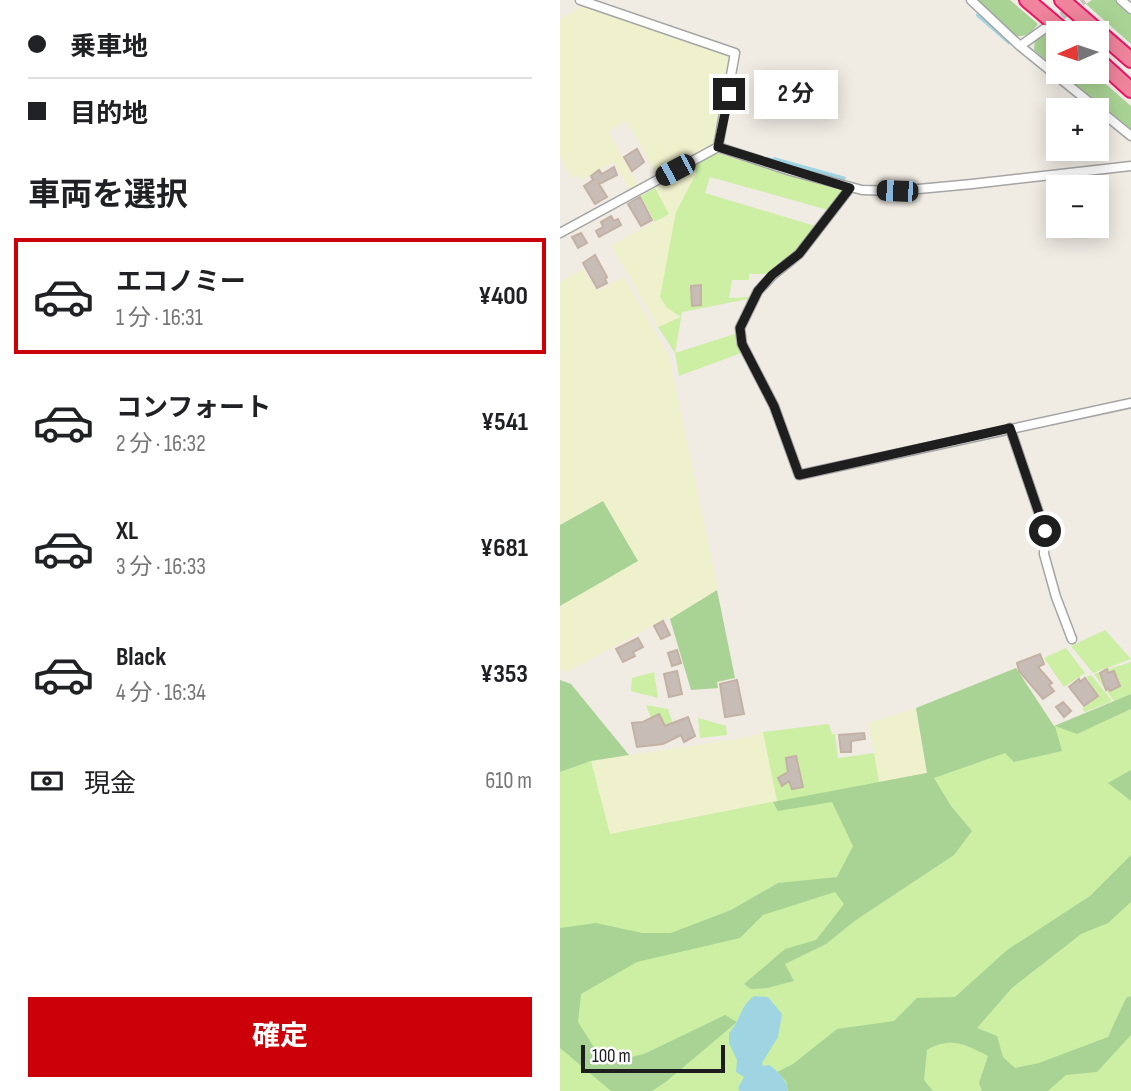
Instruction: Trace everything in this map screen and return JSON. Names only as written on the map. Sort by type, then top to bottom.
[{"type":"highway","points":[[1027,0],[1052,21]]},
{"type":"highway","points":[[1062,0],[1131,60]]},
{"type":"highway","points":[[1110,71],[1131,90]]},
{"type":"street","points":[[580,0],[735,53],[718,147]]},
{"type":"street","points":[[971,0],[1020,47],[1131,136]]},
{"type":"street","points":[[1121,0],[1131,9]]},
{"type":"street","points":[[1020,47],[1044,29]]},
{"type":"street","points":[[560,233],[718,147],[850,188],[897,191],[1131,166]]},
{"type":"street","points":[[850,188],[799,254],[772,275],[758,291],[740,328],[742,344],[774,406],[799,475],[1131,403]]},
{"type":"street","points":[[1010,428],[1045,531],[1044,554],[1072,639]]},
{"type":"green space","points":[[978,0],[1010,0],[1038,24],[1029,33],[1016,36]]},
{"type":"green space","points":[[1092,0],[1117,0],[1131,13],[1131,44],[1110,25],[1110,21],[1105,21],[1086,4]]},
{"type":"green space","points":[[584,6],[725,54],[731,60],[716,142],[658,176],[627,121],[608,131],[638,186],[631,191],[614,162],[581,180],[578,175],[572,178],[560,156],[560,19]]},
{"type":"green space","points":[[1046,31],[1046,60],[1034,50],[1035,39]]},
{"type":"green space","points":[[1074,84],[1106,84],[1131,106],[1131,131],[1109,113],[1109,98],[1091,98]]},
{"type":"green space","points":[[716,153],[841,190],[828,210],[710,177],[705,193],[815,226],[798,249],[767,274],[749,274],[749,280],[732,280],[729,298],[749,297],[748,299],[682,312],[675,353],[658,327],[681,317],[667,308],[660,297],[676,212],[696,174],[693,166]]},
{"type":"green space","points":[[693,166],[696,174],[676,212],[673,314],[681,317],[658,327],[611,245],[669,215],[655,188]]},
{"type":"green space","points":[[655,188],[669,214],[655,222],[641,196]]},
{"type":"green space","points":[[583,269],[597,291],[624,277],[669,356],[718,589],[670,619],[668,617],[567,672],[560,670],[560,606],[637,561],[603,501],[560,525],[560,282]]},
{"type":"green space","points":[[735,334],[741,353],[679,376],[675,353]]},
{"type":"green space","points":[[603,501],[638,561],[560,606],[560,525]]},
{"type":"green space","points":[[717,590],[735,678],[717,682],[718,688],[691,690],[670,619]]},
{"type":"green space","points":[[1105,630],[1131,659],[1093,673],[1071,646]]},
{"type":"green space","points":[[1066,648],[1085,673],[1064,687],[1044,658]]},
{"type":"green space","points":[[1131,662],[1131,694],[1114,701],[1094,674]]},
{"type":"green space","points":[[1016,668],[1054,726],[1131,694],[1131,709],[1077,734],[1055,726],[1062,751],[1014,762],[1005,753],[934,778],[951,806],[972,831],[954,855],[856,920],[826,944],[785,964],[794,981],[751,989],[744,984],[785,949],[816,940],[844,904],[835,892],[763,915],[740,938],[637,962],[581,994],[578,1022],[597,1052],[617,1060],[644,1054],[725,1015],[737,1022],[652,1091],[611,1091],[560,1048],[560,928],[596,923],[642,933],[671,933],[731,910],[778,883],[837,877],[853,846],[832,802],[778,811],[773,802],[927,773],[916,708]]},
{"type":"green space","points":[[654,672],[658,698],[631,691],[632,678]]},
{"type":"green space","points":[[1091,675],[1112,701],[1085,712],[1082,709],[1099,696],[1086,677]]},
{"type":"green space","points":[[560,680],[571,684],[629,755],[591,761],[560,772]]},
{"type":"green space","points":[[646,705],[668,709],[673,724],[656,731]]},
{"type":"green space","points":[[916,708],[927,773],[879,782],[868,723]]},
{"type":"green space","points":[[1131,709],[1131,1091],[560,1091],[560,772],[591,761],[610,834],[777,801],[763,732],[829,724],[832,734],[835,734],[838,758],[874,753],[879,782],[927,773],[1055,726],[1077,733]]},
{"type":"green space","points":[[698,718],[726,726],[727,735],[700,738]]},
{"type":"green space","points":[[763,732],[777,801],[609,834],[591,761],[749,737]]},
{"type":"green space","points":[[1131,770],[1131,801],[1108,783]]},
{"type":"green space","points":[[1131,855],[1131,902],[1108,923],[1081,934],[1012,988],[977,1028],[997,1036],[1003,1057],[1015,1068],[1039,1063],[1108,1037],[1126,998],[1131,996],[1131,1035],[1097,1072],[1066,1075],[1048,1091],[982,1091],[979,1083],[988,1056],[965,1046],[943,1043],[927,1050],[924,1080],[933,1091],[788,1091],[786,1081],[777,1072],[793,1064],[837,1029],[894,1021],[917,998],[955,997],[1007,950],[1090,896]]},
{"type":"water","points":[[774,157],[846,177],[844,184],[771,162]]},
{"type":"water","points":[[754,996],[768,997],[782,1014],[778,1037],[762,1063],[779,1073],[788,1091],[740,1091],[738,1088],[744,1077],[736,1072],[737,1060],[729,1043],[729,1033],[746,1004]]},
{"type":"building","points":[[637,149],[644,162],[632,171],[624,157]]},
{"type":"building","points":[[614,167],[617,175],[599,184],[607,197],[595,204],[584,186],[593,180],[591,176],[599,170],[602,174]]},
{"type":"building","points":[[640,197],[652,220],[641,226],[628,204]]},
{"type":"building","points":[[611,216],[614,221],[618,219],[621,225],[599,237],[596,231],[603,227],[601,222]]},
{"type":"building","points":[[581,233],[587,243],[578,248],[572,237]]},
{"type":"building","points":[[595,255],[607,277],[607,283],[597,288],[583,263]]},
{"type":"building","points":[[701,285],[701,305],[692,306],[691,286]]},
{"type":"building","points":[[663,621],[670,635],[661,639],[654,626]]},
{"type":"building","points":[[638,638],[643,647],[633,652],[635,656],[623,662],[616,649]]},
{"type":"building","points":[[677,650],[681,663],[672,666],[668,653]]},
{"type":"building","points":[[1040,654],[1044,664],[1038,667],[1052,683],[1049,685],[1054,691],[1043,699],[1019,671],[1017,663]]},
{"type":"building","points":[[1107,669],[1108,673],[1114,671],[1120,686],[1110,691],[1108,688],[1106,690],[1100,673]]},
{"type":"building","points":[[677,671],[682,694],[669,697],[664,674]]},
{"type":"building","points":[[1085,678],[1098,696],[1084,706],[1069,687]]},
{"type":"building","points":[[737,680],[744,714],[725,717],[720,684]]},
{"type":"building","points":[[1063,702],[1071,711],[1064,717],[1056,707]]},
{"type":"building","points":[[659,714],[665,726],[688,717],[695,736],[684,742],[681,735],[663,744],[637,747],[632,723],[643,722]]},
{"type":"building","points":[[864,733],[865,739],[851,741],[851,752],[841,752],[839,735]]},
{"type":"building","points":[[796,756],[803,787],[792,789],[789,781],[782,786],[778,778],[788,772],[786,758]]},
{"type":"waterway","points":[[977,15],[1009,43]]},
{"type":"waterway","points":[[767,158],[774,160]]},
{"type":"tunnel","points":[[1055,21],[1084,0]]},
{"type":"route","points":[[729,94],[718,147],[850,188],[799,254],[772,275],[758,291],[740,328],[742,344],[774,406],[799,475],[1010,428],[1045,531]]}]
